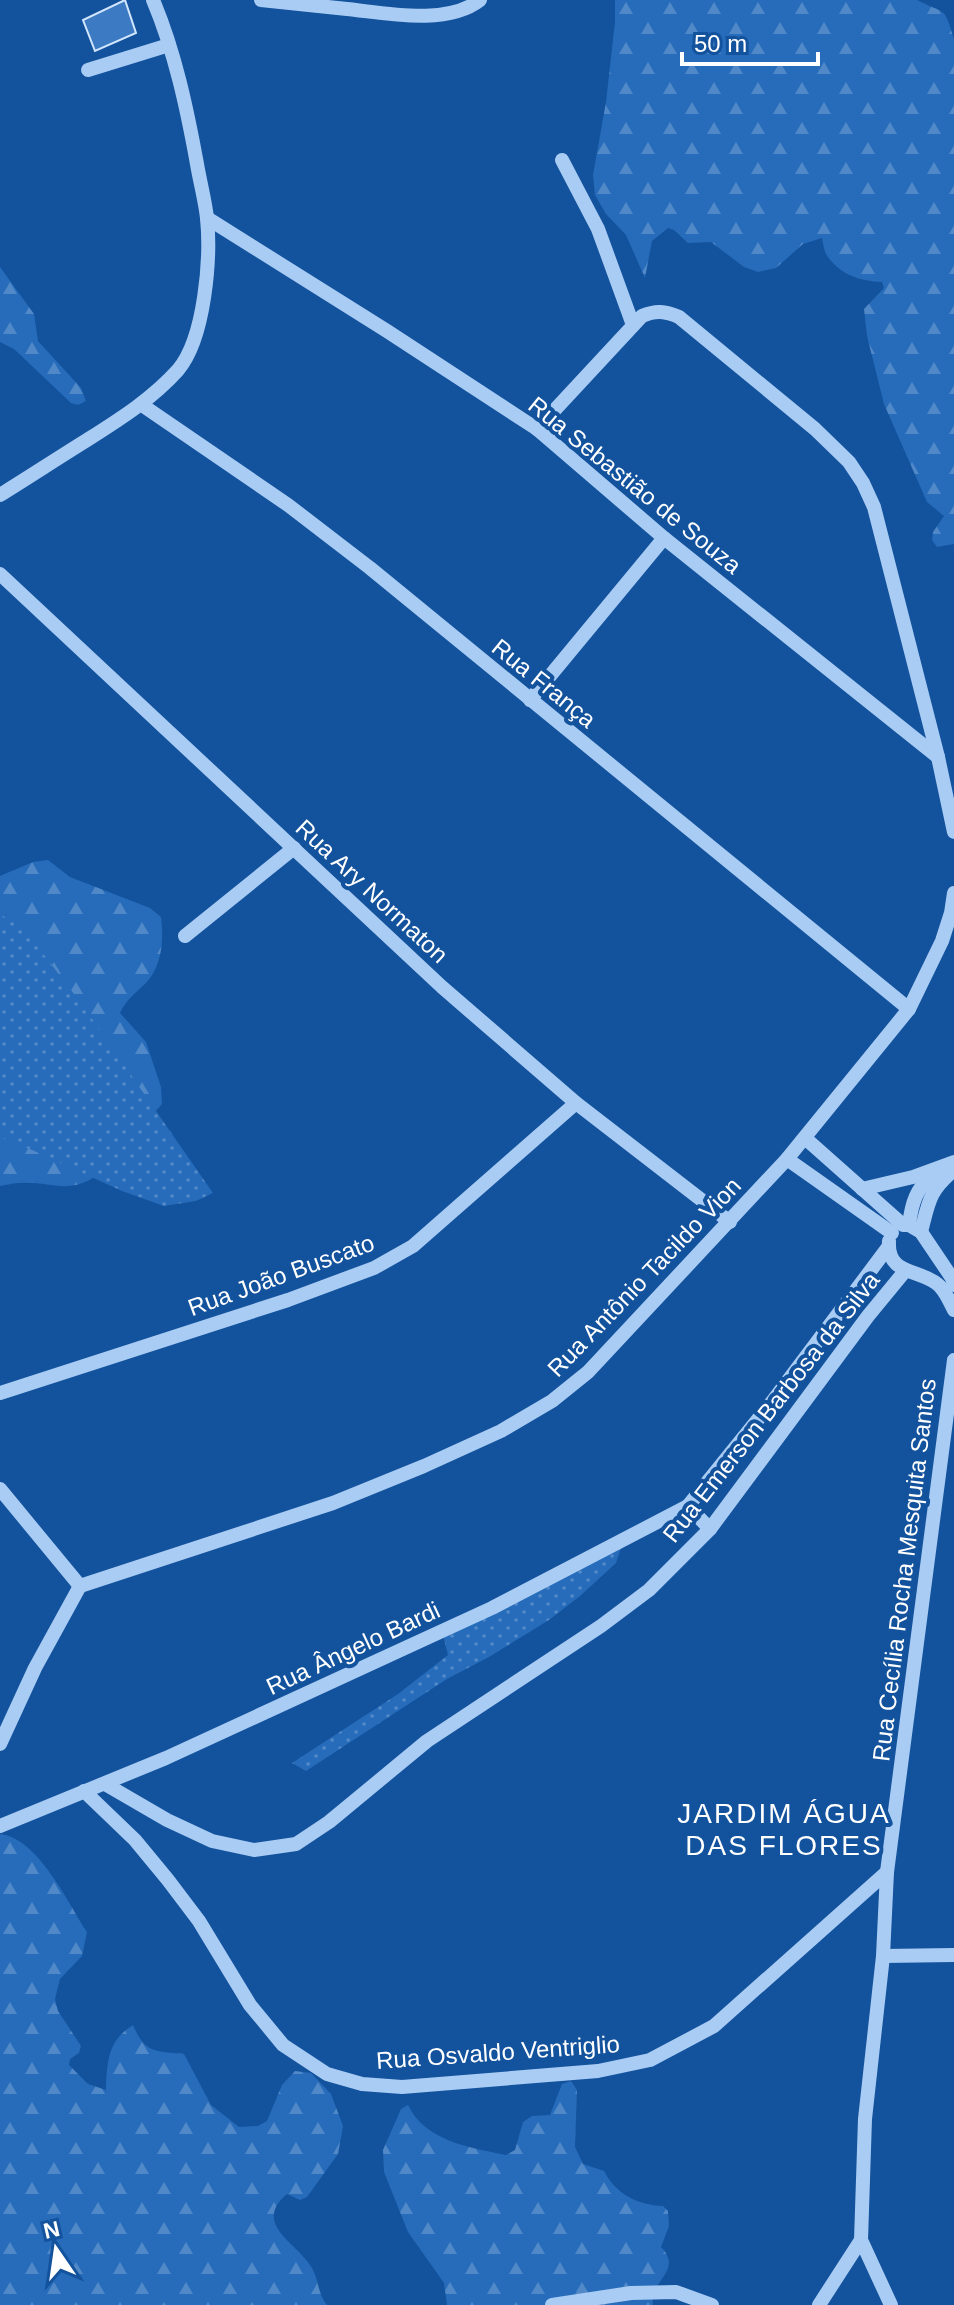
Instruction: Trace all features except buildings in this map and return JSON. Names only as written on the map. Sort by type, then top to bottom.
[{"type":"street","points":[[0,495],[142,405],[178,370],[188,355],[196,333],[203,302],[207,218],[193,141],[169,45],[153,0]]},
{"type":"street","points":[[261,0],[415,16],[457,12],[480,0]]},
{"type":"street","points":[[88,70],[169,45]]},
{"type":"street","points":[[562,160],[598,229],[633,325]]},
{"type":"street","name":"Rua Sebastião de Souza","points":[[207,218],[537,429],[664,538],[938,757]]},
{"type":"street","points":[[537,429],[633,325],[651,312],[667,312],[679,317],[815,429],[849,462],[874,507],[954,832]]},
{"type":"street","name":"Rua França","points":[[142,405],[288,505],[370,568],[909,1009]]},
{"type":"street","points":[[530,700],[664,538]]},
{"type":"street","name":"Rua Ary Normaton","points":[[0,574],[442,987],[576,1103],[730,1222]]},
{"type":"street","points":[[185,936],[294,848]]},
{"type":"street","name":"Rua Antônio Tacildo Vion","points":[[80,1586],[333,1503],[501,1431],[552,1401],[588,1372],[730,1222],[805,1138],[909,1009],[942,941],[954,893]]},
{"type":"street","name":"Rua João Buscato","points":[[0,1393],[288,1300],[374,1268],[413,1246],[576,1103]]},
{"type":"street","points":[[805,1138],[907,1234]]},
{"type":"street","points":[[787,1159],[907,1234],[941,1261],[954,1285]]},
{"type":"street","points":[[862,1189],[902,1180],[954,1162]]},
{"type":"street","points":[[907,1234],[915,1197],[936,1169]]},
{"type":"street","points":[[954,1170],[937,1184],[893,1261],[941,1287],[954,1310]]},
{"type":"street","name":"Rua Emerson Barbosa da Silva","points":[[105,1784],[167,1820],[212,1841],[254,1850],[296,1844],[329,1822],[427,1741],[601,1626],[649,1590],[710,1529],[868,1316],[908,1270],[923,1259],[907,1234],[688,1506]]},
{"type":"street","name":"Rua Cecília Rocha Mesquita Santos","points":[[891,2305],[861,2240],[865,2119],[883,1956],[887,1872],[954,1360]]},
{"type":"street","points":[[0,1489],[80,1586],[35,1668],[0,1744]]},
{"type":"street","points":[[688,1506],[710,1529]]},
{"type":"street","name":"Rua Ângelo Bardi","points":[[0,1826],[105,1784],[492,1608],[688,1506]]},
{"type":"street","name":"Rua Osvaldo Ventriglio","points":[[84,1791],[135,1840],[168,1880],[199,1921],[250,2005],[283,2045],[327,2074],[362,2084],[402,2087],[598,2071],[650,2060],[714,2026],[887,1872]]},
{"type":"street","points":[[883,1956],[954,1955]]},
{"type":"street","points":[[819,2305],[861,2240]]},
{"type":"street","points":[[552,2305],[631,2293],[676,2292],[712,2305]]},
{"type":"green space","points":[[615,0],[917,0],[946,16],[954,39],[954,544],[937,547],[932,540],[933,532],[944,516],[927,502],[884,404],[867,336],[864,309],[884,288],[882,282],[859,279],[839,269],[827,255],[822,238],[803,244],[776,268],[758,272],[744,267],[711,242],[688,243],[668,228],[652,241],[645,278],[626,235],[606,214],[595,195],[593,175],[606,102]]},
{"type":"green space","points":[[0,267],[34,314],[38,341],[81,388],[86,401],[78,405],[71,403],[14,349],[0,342]]},
{"type":"green space","points":[[48,860],[70,877],[150,908],[161,917],[162,944],[155,970],[120,1013],[146,1042],[161,1087],[162,1104],[102,1172],[90,1180],[70,1186],[15,1183],[0,1186],[0,876],[33,862]]},
{"type":"green space","points":[[1,915],[21,925],[81,1003],[213,1193],[196,1201],[164,1206],[122,1191],[0,1137]]},
{"type":"green space","points":[[622,1545],[616,1563],[549,1620],[447,1679],[306,1771],[292,1763],[398,1694],[448,1655],[443,1635]]},
{"type":"green space","points":[[0,1834],[14,1838],[39,1859],[87,1932],[82,1956],[60,1979],[55,1999],[58,2011],[81,2046],[69,2065],[88,2084],[106,2090],[113,2045],[133,2025],[142,2041],[152,2049],[184,2054],[211,2105],[239,2127],[258,2126],[267,2121],[282,2085],[295,2071],[311,2073],[331,2094],[343,2126],[338,2154],[307,2197],[300,2200],[287,2194],[277,2205],[274,2215],[282,2234],[313,2270],[327,2305],[0,2305]]},
{"type":"green space","points":[[571,2081],[577,2090],[575,2147],[583,2164],[604,2171],[628,2197],[663,2206],[668,2211],[669,2226],[661,2247],[669,2263],[653,2296],[653,2305],[447,2305],[444,2283],[408,2232],[384,2172],[383,2150],[401,2109],[408,2105],[426,2127],[450,2141],[506,2155],[515,2150],[523,2122],[532,2116],[550,2115],[562,2084]]},
{"type":"district","name":"JARDIM ÁGUA DAS FLORES","points":[[784,1829]]}]
